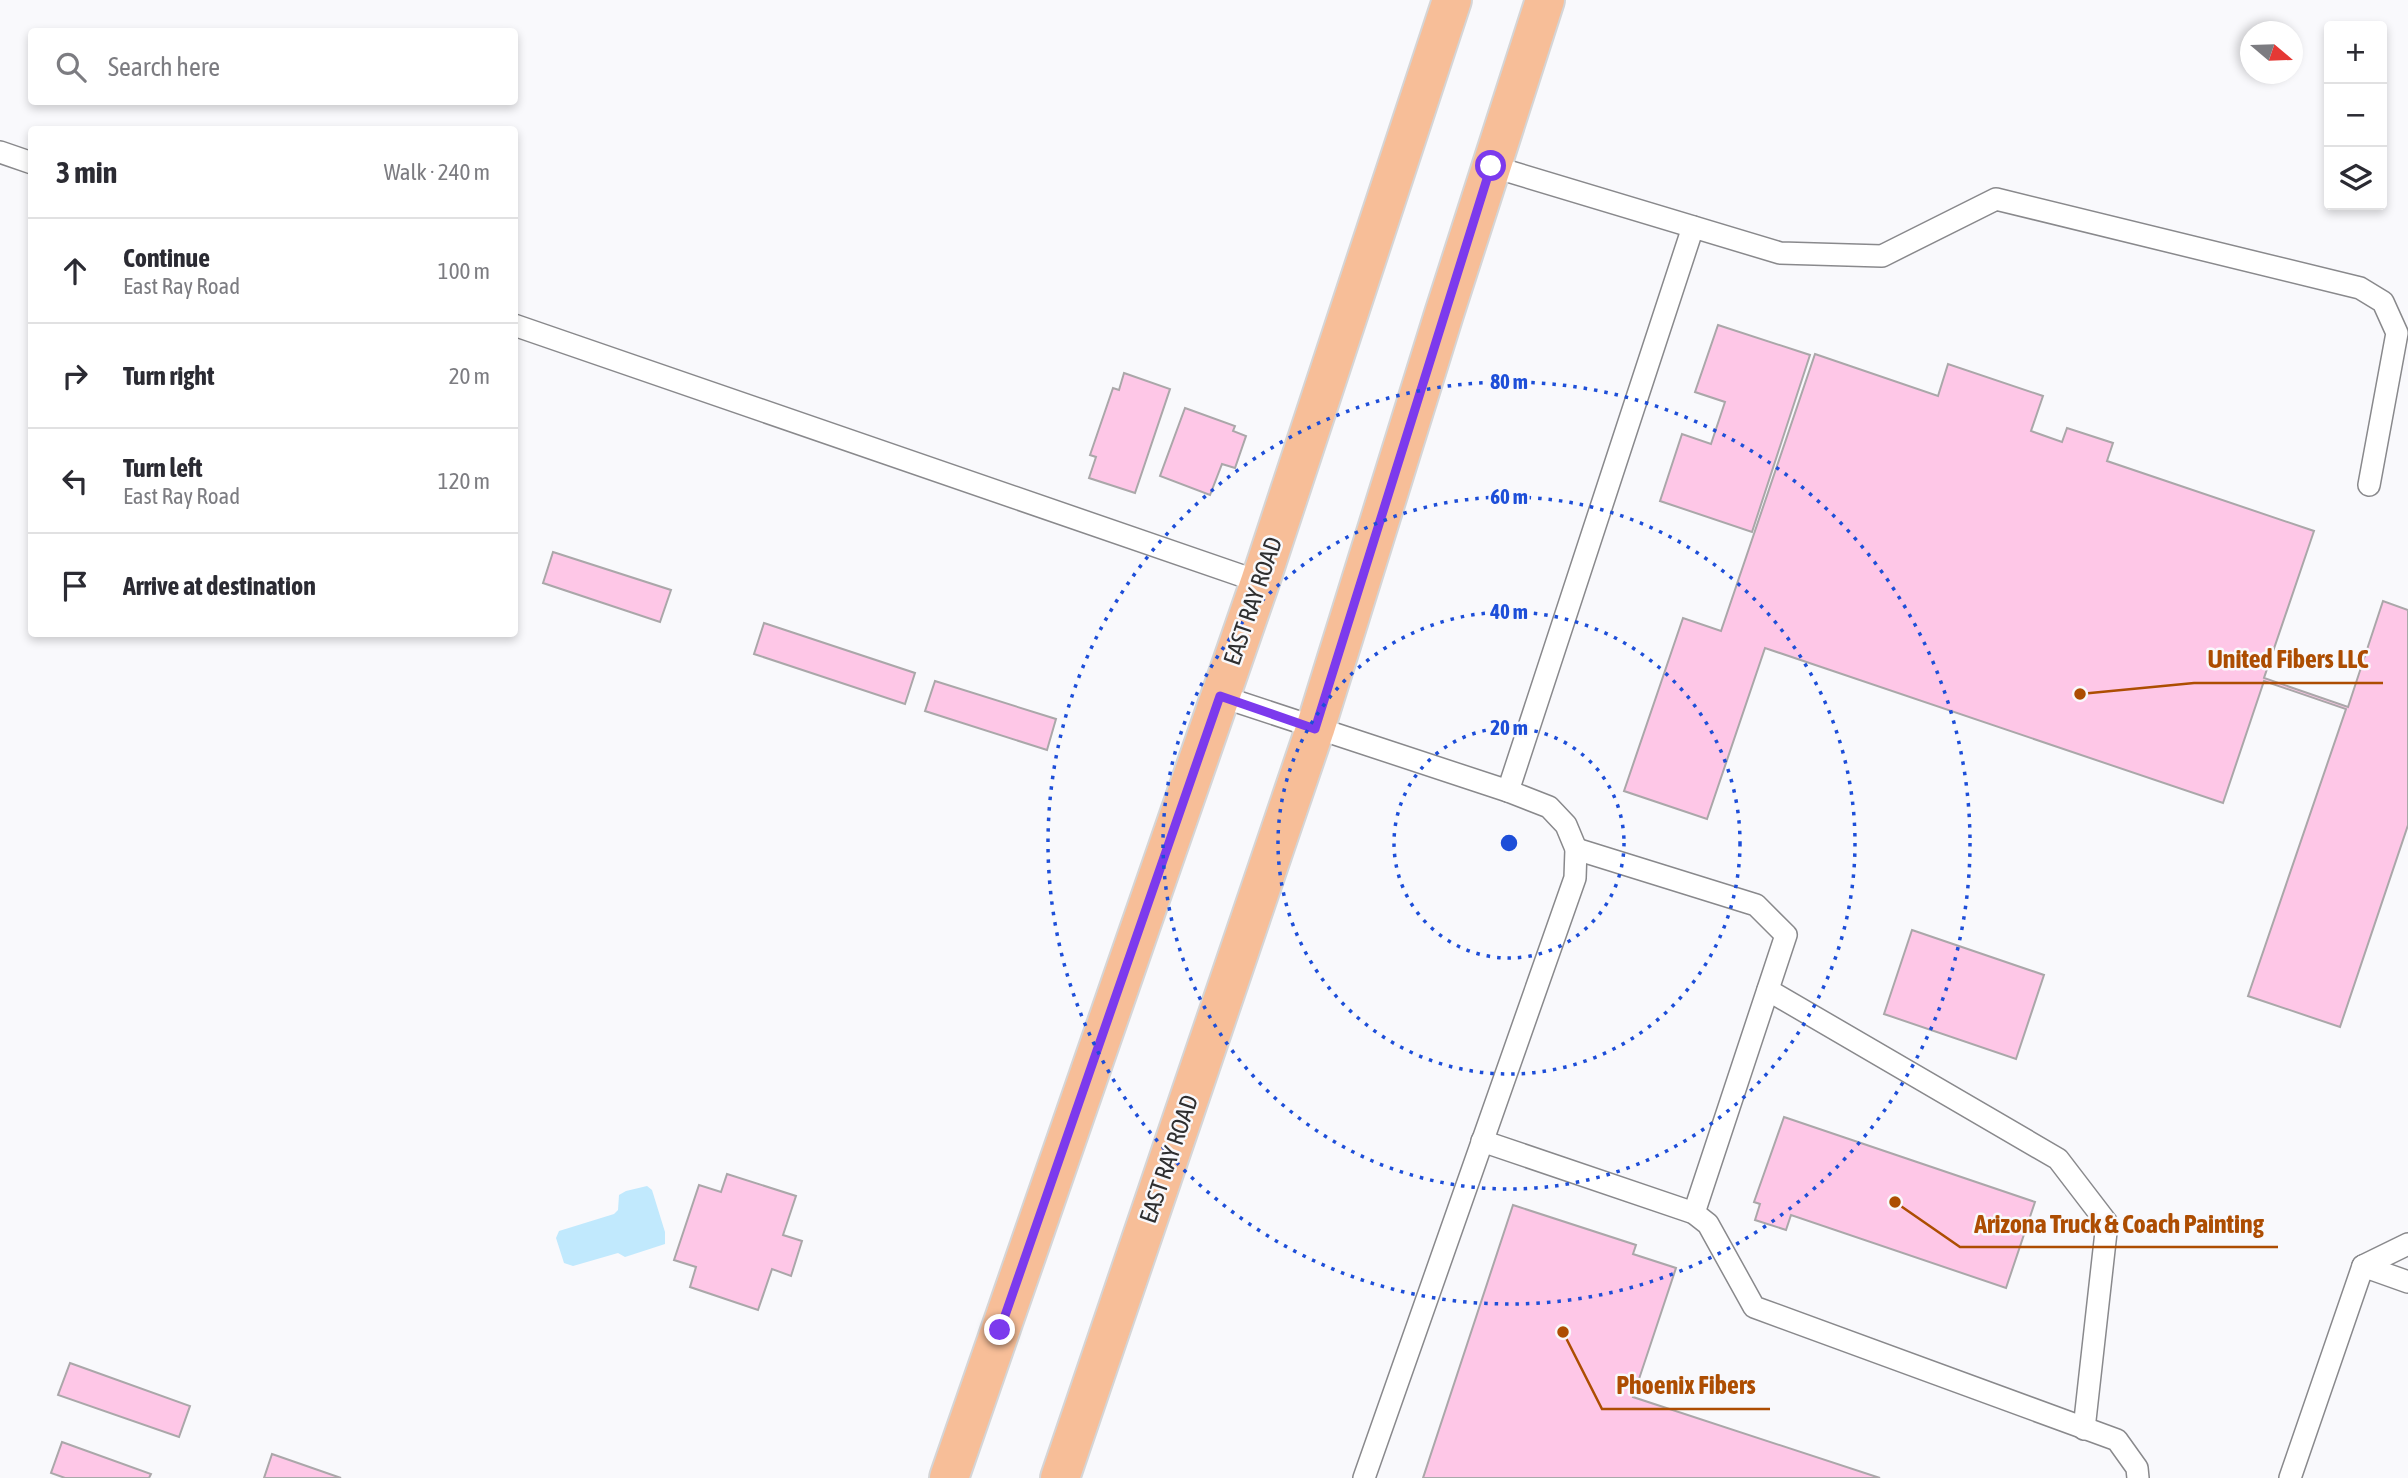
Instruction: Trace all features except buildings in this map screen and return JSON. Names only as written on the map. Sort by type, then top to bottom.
[{"type":"main road","name":"EAST RAY ROAD","points":[[949,1478],[1260,582],[1452,0]]},
{"type":"main road","name":"EAST RAY ROAD","points":[[1060,1478],[1315,729],[1545,0]]},
{"type":"lane","points":[[0,152],[28,162]]},
{"type":"lane","points":[[1491,166],[1780,253],[1882,256],[1996,199],[2360,288],[2383,302],[2397,333],[2369,485]]},
{"type":"lane","points":[[1508,790],[1693,227]]},
{"type":"lane","points":[[518,326],[1260,582]]},
{"type":"lane","points":[[1220,696],[1508,790],[1549,807],[1566,825],[1576,849],[1575,878],[1364,1478]]},
{"type":"lane","points":[[1576,849],[1756,905],[1786,935],[1694,1213]]},
{"type":"lane","points":[[1768,989],[2058,1159],[2107,1223],[2084,1429]]},
{"type":"lane","points":[[1482,1140],[1694,1213],[1708,1224],[1754,1307],[2117,1440],[2137,1468],[2138,1478]]},
{"type":"lane","points":[[2290,1478],[2363,1266],[2408,1244]]},
{"type":"lane","points":[[2363,1266],[2408,1282]]},
{"type":"water","points":[[647,1186],[652,1190],[665,1232],[665,1244],[625,1257],[618,1253],[573,1266],[564,1263],[556,1238],[559,1231],[614,1214],[618,1210],[619,1195]]},
{"type":"place","name":"United Fibers LLC","points":[[2080,694]]},
{"type":"place","name":"Arizona Truck & Coach Painting","points":[[1895,1202]]},
{"type":"place","name":"Phoenix Fibers","points":[[1563,1332]]},
{"type":"route","points":[[1000,1330],[1220,696],[1315,729],[1491,166]]}]
